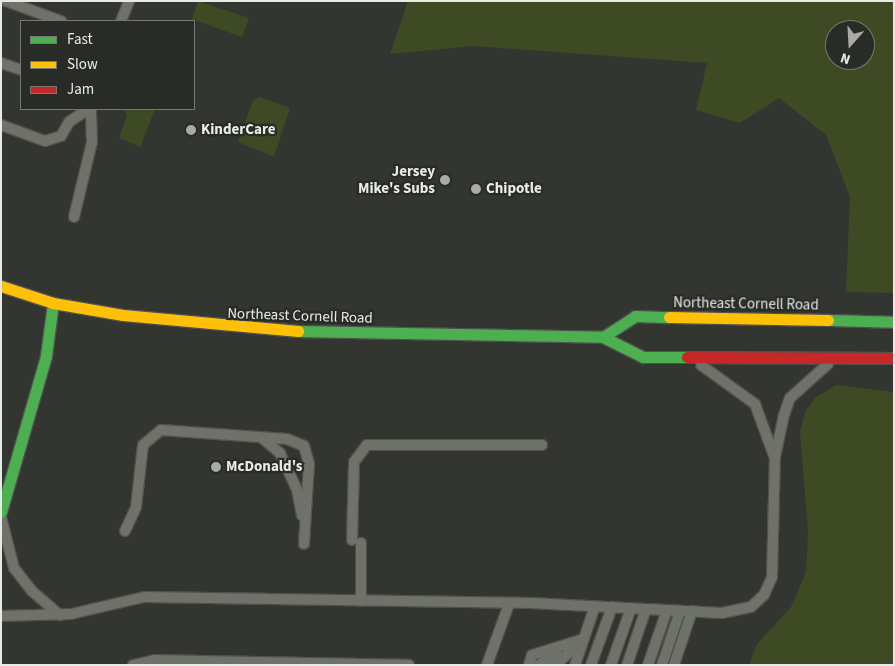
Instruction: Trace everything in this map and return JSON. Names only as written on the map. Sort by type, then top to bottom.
[{"type":"main road","name":"Northeast Cornell Road","points":[[1,286],[53,303],[204,327],[603,337],[643,357],[835,360],[894,358]]},
{"type":"main road","points":[[1,512],[46,356],[53,303]]},
{"type":"main road","name":"Northeast Cornell Road","points":[[603,337],[635,316],[894,322]]},
{"type":"lane","points":[[6,1],[58,20]]},
{"type":"lane","points":[[121,20],[128,1]]},
{"type":"lane","points":[[1,63],[20,70]]},
{"type":"lane","points":[[1,124],[45,140],[61,136],[69,122],[88,110]]},
{"type":"lane","points":[[74,217],[92,142],[90,110]]},
{"type":"lane","points":[[687,357],[724,378],[756,404],[775,457]]},
{"type":"lane","points":[[1,616],[60,614],[144,597],[595,606],[722,613],[750,608],[764,595],[772,577],[775,457],[790,398],[806,380],[835,360]]},
{"type":"lane","points":[[125,531],[136,507],[143,446],[153,432],[260,437],[297,442],[307,452],[304,544],[297,490],[280,454],[260,437]]},
{"type":"lane","points":[[361,601],[356,542],[354,462],[367,445],[542,445]]},
{"type":"lane","points":[[1,517],[14,568],[32,591],[60,614]]},
{"type":"lane","points":[[487,665],[509,604]]},
{"type":"lane","points":[[575,665],[595,606]]},
{"type":"lane","points":[[592,665],[612,607]]},
{"type":"lane","points":[[611,665],[631,608]]},
{"type":"lane","points":[[626,665],[646,609]]},
{"type":"lane","points":[[648,665],[667,610]]},
{"type":"lane","points":[[662,665],[680,611]]},
{"type":"lane","points":[[674,665],[692,611]]},
{"type":"lane","points":[[529,665],[532,655],[584,639]]},
{"type":"lane","points":[[539,665],[584,639]]},
{"type":"lane","points":[[556,665],[584,639]]},
{"type":"lane","points":[[133,665],[154,660],[409,665]]},
{"type":"green space","points":[[198,1],[249,18],[242,37],[192,19]]},
{"type":"green space","points":[[408,1],[894,1],[894,293],[846,292],[850,197],[826,135],[779,98],[740,123],[696,110],[707,63],[473,46],[390,54]]},
{"type":"green space","points":[[260,97],[290,108],[274,157],[238,142],[253,100]]},
{"type":"green space","points":[[124,110],[155,110],[140,147],[119,138],[127,116]]},
{"type":"green space","points":[[836,385],[894,392],[894,665],[749,665],[757,644],[791,607],[806,572],[808,532],[800,432],[805,412],[815,398]]},
{"type":"traffic: fast","points":[[1,512],[46,356],[53,303]]},
{"type":"traffic: fast","points":[[298,331],[603,337],[635,316],[669,317]]},
{"type":"traffic: fast","points":[[828,320],[894,322]]},
{"type":"traffic: fast","points":[[603,337],[643,357],[687,357]]},
{"type":"traffic: slow","points":[[1,286],[53,303],[123,315],[298,331]]},
{"type":"traffic: slow","points":[[669,317],[828,320]]},
{"type":"traffic: jam","points":[[687,357],[894,358]]},
{"type":"place","name":"KinderCare","points":[[191,130]]},
{"type":"place","name":"Jersey Mike's Subs","points":[[445,180]]},
{"type":"place","name":"Chipotle","points":[[476,189]]},
{"type":"place","name":"McDonald's","points":[[216,467]]}]
